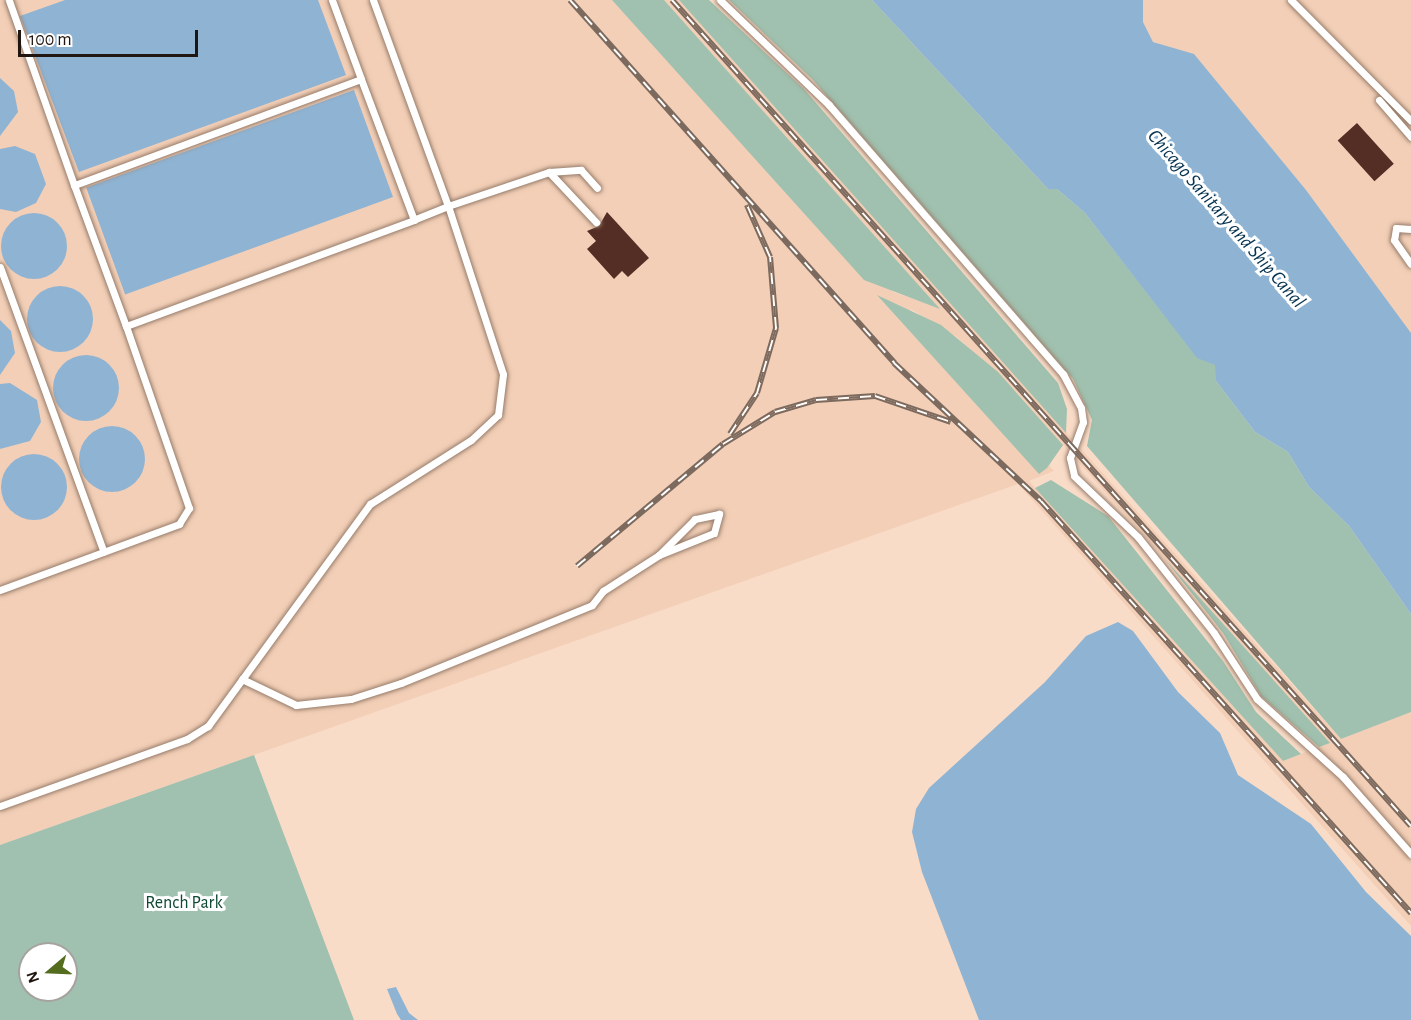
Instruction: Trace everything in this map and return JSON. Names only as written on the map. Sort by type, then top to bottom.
[{"type":"lane","points":[[0,590],[179,524],[189,508],[9,0]]},
{"type":"lane","points":[[332,0],[414,220]]},
{"type":"lane","points":[[0,806],[187,739],[208,726],[370,504],[471,440],[498,415],[503,374],[448,207],[373,0]]},
{"type":"lane","points":[[720,0],[829,105],[1063,374],[1081,408],[1083,422],[1070,459],[1074,476],[1138,537],[1214,633],[1257,699],[1343,777],[1411,854]]},
{"type":"lane","points":[[1291,0],[1411,121]]},
{"type":"lane","points":[[74,185],[362,79]]},
{"type":"lane","points":[[1378,100],[1411,136]]},
{"type":"lane","points":[[126,326],[549,172],[581,170],[597,188]]},
{"type":"lane","points":[[549,172],[596,222]]},
{"type":"lane","points":[[1411,229],[1396,228],[1394,240],[1411,264]]},
{"type":"lane","points":[[0,267],[104,552]]},
{"type":"lane","points":[[242,679],[296,705],[351,699],[548,627],[592,605],[603,591],[659,555],[714,533],[719,514],[695,519],[659,555]]},
{"type":"shaded area","points":[[0,0],[633,0],[893,292],[938,307],[664,0],[679,0],[1341,739],[1411,712],[1411,926],[1018,484],[0,845]],"holes":[[[909,308],[957,337],[1015,391],[1329,743],[1283,761],[1029,481],[1054,471]]]},
{"type":"shaded area","points":[[1143,0],[1411,0],[1411,333],[1306,190],[1194,55],[1153,42],[1143,22]]},
{"type":"green space","points":[[612,0],[664,0],[940,309],[864,280]]},
{"type":"green space","points":[[679,0],[709,0],[804,89],[1058,383],[1067,409],[1066,433]]},
{"type":"green space","points":[[729,0],[872,0],[1048,189],[1057,189],[1085,213],[1197,357],[1216,365],[1216,381],[1255,432],[1288,452],[1309,487],[1349,526],[1411,614],[1411,712],[1341,739],[1087,446],[1092,420],[1073,379],[813,80]]},
{"type":"green space","points":[[877,295],[941,325],[998,372],[1063,445],[1047,468],[1039,474]]},
{"type":"green space","points":[[1051,480],[1108,516],[1223,661],[1256,712],[1301,754],[1283,761],[1035,488]]},
{"type":"green space","points":[[1164,558],[1330,743],[1319,747],[1261,696],[1223,633]]},
{"type":"green space","name":"Rench Park","points":[[254,755],[354,1020],[0,1020],[0,845]]},
{"type":"water","points":[[65,0],[318,0],[346,75],[79,172],[20,16]]},
{"type":"water","name":"Chicago Sanitary and Ship Canal","points":[[872,0],[1143,0],[1143,22],[1153,42],[1194,54],[1306,190],[1411,333],[1411,614],[1349,526],[1309,487],[1288,452],[1255,432],[1216,381],[1215,365],[1197,358],[1085,213],[1057,189],[1048,189]]},
{"type":"water","points":[[0,78],[14,91],[18,112],[0,136]]},
{"type":"water","points":[[354,90],[393,197],[125,295],[86,187]]},
{"type":"water","points":[[15,146],[35,154],[46,184],[36,203],[16,212],[0,209],[0,149]]},
{"type":"water","points":[[34,213],[47,216],[57,223],[64,233],[67,246],[64,259],[57,269],[47,276],[34,279],[21,276],[11,269],[4,259],[1,246],[4,233],[11,223],[21,216]]},
{"type":"water","points":[[60,286],[73,289],[83,296],[90,306],[93,319],[90,332],[83,342],[73,349],[60,352],[47,349],[37,342],[30,332],[27,319],[30,306],[37,296],[47,289]]},
{"type":"water","points":[[0,320],[11,331],[15,353],[0,375]]},
{"type":"water","points":[[86,355],[99,358],[109,365],[116,375],[119,388],[116,401],[109,411],[99,418],[86,421],[73,418],[63,411],[56,401],[53,388],[56,375],[63,365],[73,358]]},
{"type":"water","points":[[10,383],[37,400],[41,422],[30,441],[0,449],[0,384]]},
{"type":"water","points":[[112,426],[125,429],[135,436],[142,446],[145,459],[142,472],[135,482],[125,489],[112,492],[99,489],[89,482],[82,472],[79,459],[82,446],[89,436],[99,429]]},
{"type":"water","points":[[34,454],[47,457],[57,464],[64,474],[67,487],[64,500],[57,510],[47,517],[34,520],[21,517],[11,510],[4,500],[1,487],[4,474],[11,464],[21,457]]},
{"type":"water","points":[[1118,622],[1133,631],[1178,692],[1220,733],[1238,775],[1311,824],[1366,892],[1411,936],[1411,1020],[979,1020],[922,872],[912,832],[916,809],[929,788],[1045,682],[1086,636]]},
{"type":"water","points":[[396,987],[409,1013],[418,1020],[401,1020],[397,1014],[387,989]]},
{"type":"building","points":[[1357,123],[1394,164],[1374,181],[1338,140]]},
{"type":"building","points":[[607,212],[649,258],[628,277],[622,271],[614,279],[587,249],[596,241],[587,231],[599,226]]},
{"type":"railway","points":[[570,0],[894,363],[1041,501],[1411,913]]},
{"type":"railway","points":[[672,0],[1411,826]]},
{"type":"railway","points":[[730,434],[757,393],[776,328],[770,257],[747,205]]},
{"type":"railway","points":[[577,566],[723,444],[775,412],[816,400],[875,396],[951,422]]}]
